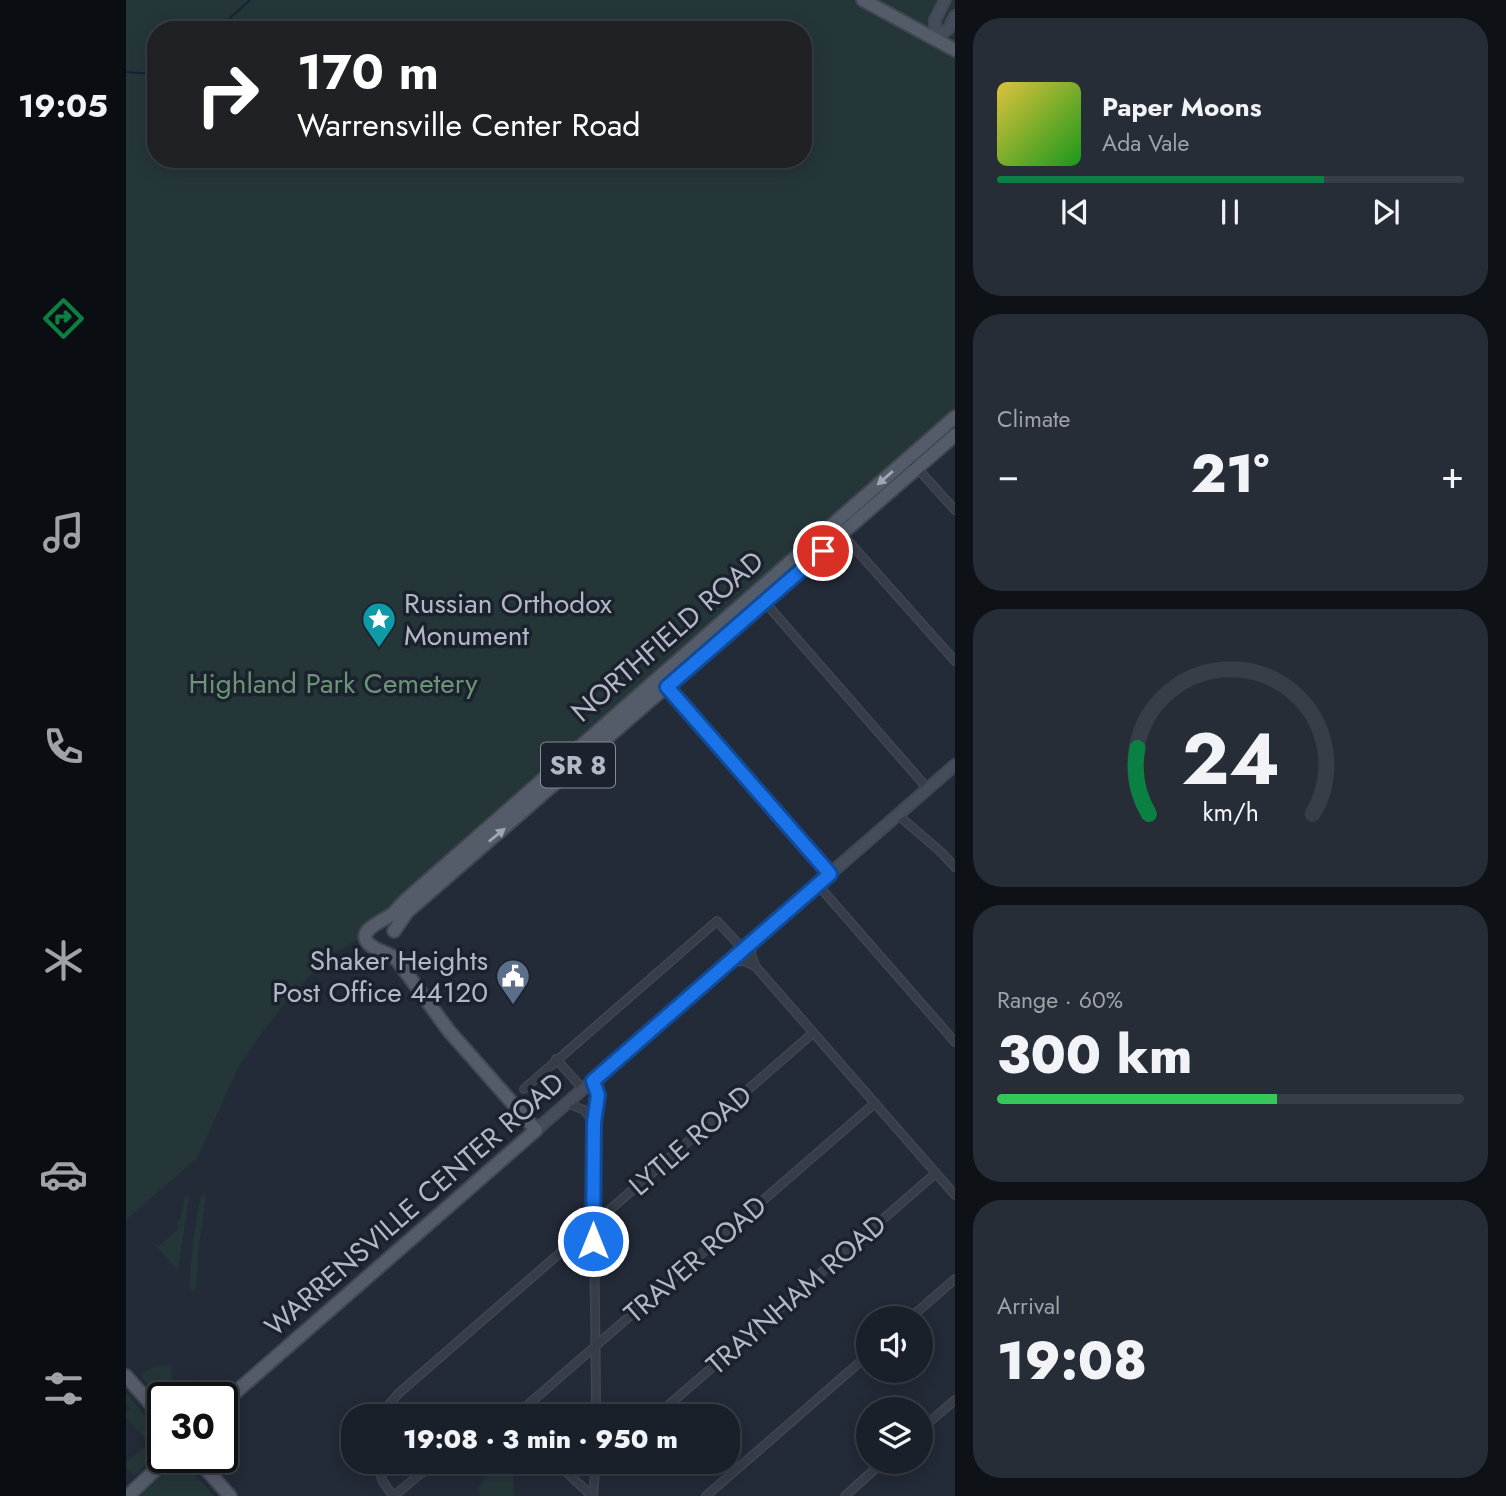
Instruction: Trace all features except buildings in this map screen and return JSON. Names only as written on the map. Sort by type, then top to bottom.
[{"type":"main road","points":[[863,0],[955,50]]},
{"type":"main road","points":[[935,40],[935,20],[945,0]]},
{"type":"main road","points":[[935,40],[949,28],[955,16]]},
{"type":"main road","name":"NORTHFIELD ROAD","points":[[382,921],[755,590],[955,417]]},
{"type":"main road","name":"NORTHFIELD ROAD","points":[[394,935],[407,912],[955,435]]},
{"type":"main road","name":"WARRENSVILLE CENTER ROAD","points":[[238,1390],[955,765]]},
{"type":"main road","points":[[382,921],[390,925],[399,952],[422,985],[435,1013]]},
{"type":"main road","name":"SR 8","points":[[381,950],[373,947],[367,938],[371,925],[382,921]]},
{"type":"main road","points":[[381,950],[391,946],[394,935]]},
{"type":"main road","points":[[381,950],[397,960],[435,1013],[536,1130]]},
{"type":"main road","points":[[126,1376],[147,1400]]},
{"type":"main road","points":[[128,1496],[152,1473]]},
{"type":"main road","points":[[209,1473],[230,1496]]},
{"type":"street","points":[[908,457],[955,510]]},
{"type":"street","points":[[842,534],[955,661]]},
{"type":"street","points":[[755,590],[928,789]]},
{"type":"street","points":[[658,676],[830,874]]},
{"type":"street","points":[[898,815],[955,867]]},
{"type":"street","points":[[818,885],[955,1042]]},
{"type":"street","name":"WARRENSVILLE CENTER ROAD","points":[[524,1089],[717,921],[744,950]]},
{"type":"street","points":[[754,941],[751,954],[756,967],[955,1195]]},
{"type":"street","points":[[730,962],[744,961],[756,967]]},
{"type":"street","name":"LYTLE ROAD","points":[[389,1404],[813,1032]]},
{"type":"street","points":[[556,1059],[583,1089]]},
{"type":"street","points":[[593,1081],[598,1095],[594,1123],[593,1224],[596,1404]]},
{"type":"street","points":[[567,1103],[584,1110],[594,1123]]},
{"type":"street","name":"TRAVER ROAD","points":[[529,1404],[874,1103]]},
{"type":"street","name":"TRAYNHAM ROAD","points":[[670,1404],[936,1173]]},
{"type":"street","points":[[924,1306],[955,1279]]},
{"type":"street","points":[[706,1496],[856,1365]]},
{"type":"street","points":[[933,1419],[955,1400]]},
{"type":"street","points":[[380,1474],[394,1496],[420,1474]]},
{"type":"street","points":[[569,1474],[593,1496]]},
{"type":"street","points":[[593,1496],[595,1474]]},
{"type":"street","points":[[845,1496],[870,1474]]},
{"type":"green space","name":"Highland Park Cemetery","points":[[126,0],[955,0],[955,409],[478,828],[389,914],[369,923],[357,940],[332,954],[296,990],[239,1066],[197,1158],[126,1220]]},
{"type":"green space","points":[[203,1194],[206,1196],[196,1289],[193,1291],[190,1289],[192,1254]]},
{"type":"green space","points":[[189,1196],[178,1270],[153,1243],[159,1246],[179,1228],[176,1223],[181,1218],[184,1199]]},
{"type":"green space","points":[[171,1365],[173,1382],[147,1383],[142,1373],[155,1367]]},
{"type":"green space","points":[[126,1393],[147,1418],[147,1437],[126,1418],[126,1413],[131,1409],[126,1403]]},
{"type":"green space","points":[[143,1448],[147,1448],[147,1463],[134,1476],[126,1467],[127,1462]]},
{"type":"green space","points":[[164,1473],[193,1473],[214,1496],[141,1496]]},
{"type":"green space","points":[[490,1474],[513,1474],[514,1496],[480,1496],[478,1488]]},
{"type":"waterway","points":[[227,21],[250,0]]},
{"type":"waterway","points":[[126,72],[147,73]]},
{"type":"place","name":"Russian Orthodox Monument","points":[[379,649]]},
{"type":"place","name":"Shaker Heights Post Office 44120","points":[[513,1006]]},
{"type":"route","points":[[593,1241],[594,1123],[598,1106],[598,1095],[593,1081],[830,874],[667,687],[823,551]]}]
